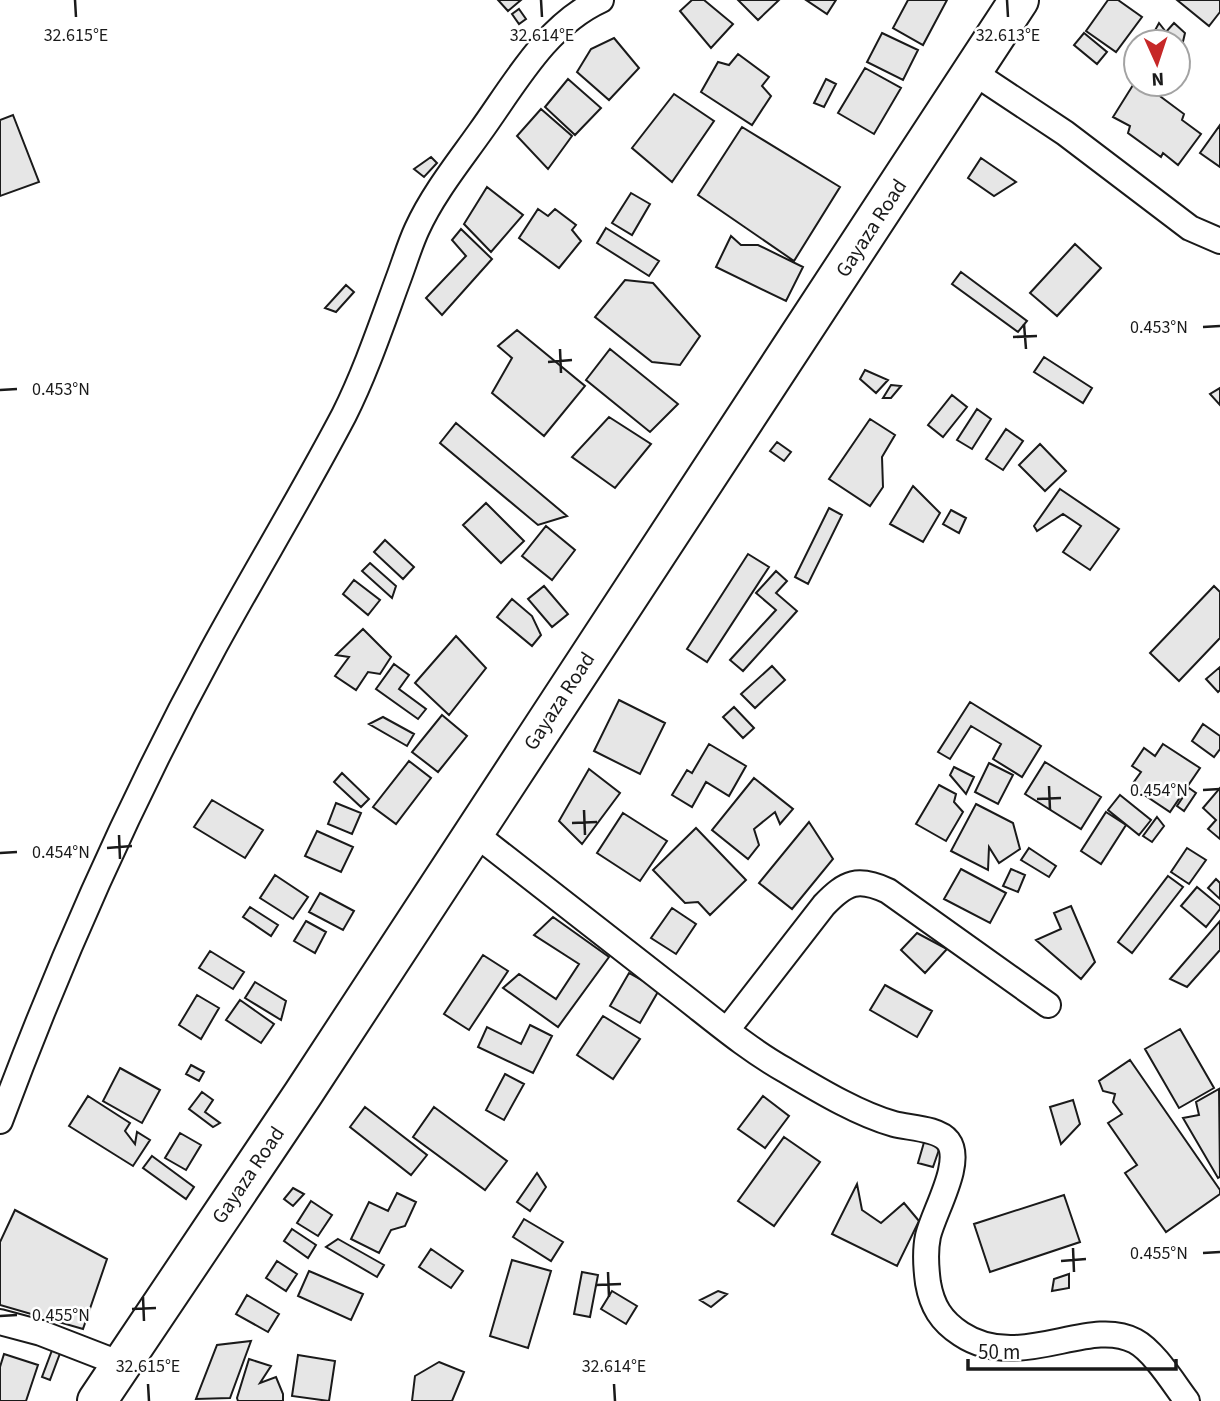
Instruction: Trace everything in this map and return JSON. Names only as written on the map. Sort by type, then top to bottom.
[{"type":"main road","name":"Gayaza Road","points":[[97,1401],[296,1106],[1019,0]]},
{"type":"street","points":[[0,1121],[60,964],[165,743],[213,649],[275,542],[346,410],[380,329],[417,228],[446,180],[534,57],[566,24],[601,0]]},
{"type":"street","points":[[973,72],[1065,133],[1190,228],[1220,242]]},
{"type":"street","points":[[474,833],[727,1030],[783,1069],[878,1119],[929,1131],[947,1139],[954,1152],[953,1167],[927,1238],[930,1294],[939,1317],[963,1336],[989,1345],[1014,1349],[1114,1333],[1137,1342],[1151,1354],[1187,1401]]},
{"type":"street","points":[[727,1030],[824,905],[836,892],[859,882],[888,891],[1048,1005]]},
{"type":"street","points":[[0,1322],[41,1333],[121,1364]]},
{"type":"building","points":[[498,0],[521,0],[508,11]]},
{"type":"building","points":[[692,0],[704,0],[733,24],[711,48],[680,11]]},
{"type":"building","points":[[738,0],[779,0],[758,20]]},
{"type":"building","points":[[806,0],[836,0],[827,14]]},
{"type":"building","points":[[908,0],[947,0],[923,45],[893,28]]},
{"type":"building","points":[[1108,0],[1118,0],[1142,17],[1134,28],[1122,28],[1122,44],[1116,52],[1086,31]]},
{"type":"building","points":[[1177,0],[1220,0],[1220,12],[1209,26]]},
{"type":"building","points":[[519,9],[526,19],[519,24],[512,14]]},
{"type":"building","points":[[882,33],[918,50],[903,80],[867,62]]},
{"type":"building","points":[[1084,33],[1107,52],[1097,64],[1074,45]]},
{"type":"building","points":[[614,38],[639,68],[609,100],[577,72],[591,49]]},
{"type":"building","points":[[738,54],[769,77],[762,86],[771,96],[752,125],[701,92],[718,62],[729,65]]},
{"type":"building","points":[[865,68],[901,88],[874,134],[838,113]]},
{"type":"building","points":[[568,79],[601,108],[575,135],[545,107]]},
{"type":"building","points":[[826,79],[836,84],[824,107],[814,103]]},
{"type":"building","points":[[674,94],[714,121],[672,182],[632,148]]},
{"type":"building","points":[[1125,98],[1162,98],[1184,114],[1182,120],[1201,134],[1178,165],[1163,153],[1161,157],[1128,133],[1130,126],[1113,117]]},
{"type":"building","points":[[541,109],[572,136],[548,169],[517,136]]},
{"type":"building","points":[[13,115],[39,182],[0,196],[0,120]]},
{"type":"building","points":[[1220,125],[1220,167],[1200,153]]},
{"type":"building","points":[[742,127],[840,187],[794,261],[698,195]]},
{"type":"building","points":[[431,157],[437,163],[424,177],[414,169]]},
{"type":"building","points":[[981,158],[1016,182],[994,196],[968,178]]},
{"type":"building","points":[[487,187],[523,215],[491,252],[464,224]]},
{"type":"building","points":[[631,193],[650,204],[632,235],[612,223]]},
{"type":"building","points":[[538,209],[548,216],[555,209],[576,225],[572,230],[581,241],[559,268],[519,238]]},
{"type":"building","points":[[606,228],[659,261],[649,276],[597,243]]},
{"type":"building","points":[[461,229],[492,259],[442,315],[426,298],[466,256],[452,240]]},
{"type":"building","points":[[731,236],[741,245],[758,245],[803,267],[786,301],[716,267]]},
{"type":"building","points":[[1075,244],[1101,268],[1057,316],[1030,293]]},
{"type":"building","points":[[961,272],[1027,321],[1018,332],[952,284]]},
{"type":"building","points":[[625,280],[653,283],[700,336],[680,365],[652,362],[595,317]]},
{"type":"building","points":[[346,285],[354,292],[336,312],[325,308]]},
{"type":"building","points":[[517,330],[585,386],[544,436],[492,393],[512,358],[498,346]]},
{"type":"building","points":[[610,349],[678,404],[650,432],[586,380]]},
{"type":"building","points":[[1044,357],[1092,388],[1083,403],[1034,372]]},
{"type":"building","points":[[865,370],[888,380],[876,393],[860,379]]},
{"type":"building","points":[[891,385],[901,386],[891,398],[883,398]]},
{"type":"building","points":[[1220,388],[1220,405],[1210,394]]},
{"type":"building","points":[[952,395],[967,407],[943,437],[928,425]]},
{"type":"building","points":[[977,409],[991,419],[972,449],[957,440]]},
{"type":"building","points":[[609,417],[651,444],[615,488],[572,457]]},
{"type":"building","points":[[870,419],[895,435],[882,457],[883,487],[870,506],[829,479]]},
{"type":"building","points":[[456,423],[567,516],[538,525],[440,443]]},
{"type":"building","points":[[1006,429],[1023,441],[1003,470],[986,459]]},
{"type":"building","points":[[777,442],[791,452],[784,461],[770,451]]},
{"type":"building","points":[[1040,444],[1066,471],[1045,491],[1019,465]]},
{"type":"building","points":[[913,486],[940,513],[923,542],[890,524]]},
{"type":"building","points":[[1060,489],[1119,529],[1090,570],[1063,552],[1081,526],[1063,514],[1037,531],[1034,526]]},
{"type":"building","points":[[486,503],[524,541],[501,563],[463,525]]},
{"type":"building","points":[[829,508],[842,515],[808,584],[795,577]]},
{"type":"building","points":[[951,510],[966,518],[959,533],[943,524]]},
{"type":"building","points":[[546,526],[575,550],[552,580],[522,556]]},
{"type":"building","points":[[385,540],[414,567],[403,579],[374,552]]},
{"type":"building","points":[[748,554],[769,567],[707,662],[687,649]]},
{"type":"building","points":[[370,563],[396,586],[392,598],[362,571]]},
{"type":"building","points":[[776,571],[787,581],[776,593],[797,611],[743,671],[730,660],[776,610],[756,593]]},
{"type":"building","points":[[354,580],[380,600],[368,615],[343,594]]},
{"type":"building","points":[[544,586],[568,614],[552,627],[528,599]]},
{"type":"building","points":[[1214,586],[1220,592],[1220,638],[1179,681],[1150,653]]},
{"type":"building","points":[[512,599],[532,616],[541,635],[532,646],[497,617]]},
{"type":"building","points":[[363,629],[391,657],[380,674],[368,672],[356,690],[335,676],[349,657],[336,655]]},
{"type":"building","points":[[456,636],[486,668],[449,715],[415,683]]},
{"type":"building","points":[[394,664],[409,675],[399,689],[426,709],[418,719],[376,689]]},
{"type":"building","points":[[772,666],[785,680],[755,708],[741,694]]},
{"type":"building","points":[[1220,667],[1220,690],[1218,692],[1206,679]]},
{"type":"building","points":[[619,700],[665,723],[640,774],[594,751]]},
{"type":"building","points":[[970,702],[1041,746],[1022,777],[993,759],[1001,744],[971,726],[950,759],[938,752]]},
{"type":"building","points":[[734,707],[754,728],[743,738],[723,717]]},
{"type":"building","points":[[442,715],[467,736],[438,772],[412,752]]},
{"type":"building","points":[[383,717],[414,734],[407,746],[369,724]]},
{"type":"building","points":[[1203,724],[1220,736],[1220,749],[1214,757],[1192,741]]},
{"type":"building","points":[[709,744],[746,766],[729,796],[706,782],[692,807],[672,795],[687,770],[692,773]]},
{"type":"building","points":[[1163,744],[1200,768],[1170,812],[1131,786],[1141,772],[1132,766],[1144,748],[1155,756]]},
{"type":"building","points":[[409,761],[431,778],[396,824],[373,807]]},
{"type":"building","points":[[1045,762],[1101,797],[1081,829],[1025,794]]},
{"type":"building","points":[[989,763],[1013,775],[998,804],[975,792]]},
{"type":"building","points":[[954,767],[974,777],[966,794],[950,775]]},
{"type":"building","points":[[589,769],[620,793],[582,844],[559,821]]},
{"type":"building","points":[[342,773],[369,799],[361,807],[334,782]]},
{"type":"building","points":[[754,778],[793,809],[780,824],[775,812],[754,829],[759,845],[748,859],[712,830]]},
{"type":"building","points":[[939,785],[956,794],[954,802],[963,812],[946,841],[916,824]]},
{"type":"building","points":[[1189,788],[1196,793],[1184,811],[1177,806]]},
{"type":"building","points":[[1220,788],[1220,839],[1208,829],[1216,820],[1203,808]]},
{"type":"building","points":[[1120,795],[1151,820],[1139,835],[1108,810]]},
{"type":"building","points":[[212,800],[263,830],[245,858],[194,827]]},
{"type":"building","points":[[336,803],[361,813],[352,834],[328,824]]},
{"type":"building","points":[[976,804],[1013,823],[1020,849],[999,863],[989,847],[988,870],[951,851]]},
{"type":"building","points":[[1106,812],[1126,825],[1101,864],[1081,851]]},
{"type":"building","points":[[623,813],[667,841],[640,881],[597,853]]},
{"type":"building","points":[[1157,817],[1164,826],[1152,842],[1143,836]]},
{"type":"building","points":[[809,822],[833,859],[792,909],[759,883]]},
{"type":"building","points":[[696,828],[746,880],[710,915],[698,902],[685,903],[653,870]]},
{"type":"building","points":[[317,831],[353,847],[341,872],[305,856]]},
{"type":"building","points":[[1029,848],[1056,866],[1049,877],[1021,860]]},
{"type":"building","points":[[1187,848],[1206,860],[1189,884],[1171,872]]},
{"type":"building","points":[[961,869],[1006,893],[990,923],[944,899]]},
{"type":"building","points":[[1011,869],[1025,875],[1018,892],[1003,886]]},
{"type":"building","points":[[275,875],[308,897],[293,919],[260,898]]},
{"type":"building","points":[[1168,876],[1183,887],[1132,953],[1118,942]]},
{"type":"building","points":[[1216,879],[1220,883],[1220,899],[1208,888]]},
{"type":"building","points":[[1197,887],[1220,906],[1206,927],[1181,906]]},
{"type":"building","points":[[320,893],[354,911],[343,930],[309,912]]},
{"type":"building","points":[[1071,906],[1095,962],[1081,979],[1036,940],[1061,929],[1054,913]]},
{"type":"building","points":[[250,907],[278,925],[271,936],[243,917]]},
{"type":"building","points":[[672,908],[696,924],[676,954],[651,938]]},
{"type":"building","points":[[553,917],[609,957],[558,1027],[503,988],[519,974],[556,999],[579,964],[534,935]]},
{"type":"building","points":[[306,921],[326,932],[315,953],[294,941]]},
{"type":"building","points":[[1220,921],[1220,950],[1187,987],[1170,979]]},
{"type":"building","points":[[917,933],[947,949],[925,973],[901,950]]},
{"type":"building","points":[[210,951],[244,972],[233,989],[199,968]]},
{"type":"building","points":[[483,955],[508,971],[469,1030],[444,1014]]},
{"type":"building","points":[[629,973],[659,990],[640,1023],[610,1006]]},
{"type":"building","points":[[255,982],[286,1001],[281,1020],[245,998]]},
{"type":"building","points":[[885,985],[932,1011],[917,1037],[870,1010]]},
{"type":"building","points":[[197,995],[219,1008],[201,1039],[179,1025]]},
{"type":"building","points":[[240,1000],[274,1024],[261,1043],[226,1020]]},
{"type":"building","points":[[603,1016],[640,1039],[613,1079],[577,1055]]},
{"type":"building","points":[[530,1025],[552,1036],[533,1073],[478,1047],[487,1027],[521,1044]]},
{"type":"building","points":[[1180,1029],[1214,1088],[1179,1108],[1145,1049]]},
{"type":"building","points":[[1130,1060],[1220,1190],[1220,1194],[1166,1232],[1125,1173],[1137,1165],[1108,1123],[1122,1114],[1113,1102],[1115,1094],[1103,1091],[1099,1081]]},
{"type":"building","points":[[191,1065],[204,1072],[199,1081],[186,1074]]},
{"type":"building","points":[[120,1068],[160,1090],[142,1123],[103,1101]]},
{"type":"building","points":[[505,1074],[524,1084],[504,1120],[486,1110]]},
{"type":"building","points":[[1219,1089],[1218,1178],[1183,1118],[1199,1115],[1196,1102]]},
{"type":"building","points":[[202,1092],[213,1100],[205,1112],[220,1123],[213,1127],[189,1109]]},
{"type":"building","points":[[88,1096],[130,1123],[125,1131],[135,1144],[137,1132],[150,1140],[133,1166],[69,1126]]},
{"type":"building","points":[[763,1096],[789,1116],[765,1148],[738,1129]]},
{"type":"building","points":[[1073,1100],[1080,1124],[1061,1144],[1050,1107]]},
{"type":"building","points":[[365,1107],[427,1155],[411,1175],[350,1127]]},
{"type":"building","points":[[434,1107],[507,1161],[485,1190],[413,1137]]},
{"type":"building","points":[[180,1133],[201,1145],[186,1170],[165,1158]]},
{"type":"building","points":[[784,1137],[820,1162],[774,1226],[738,1201]]},
{"type":"building","points":[[925,1139],[941,1144],[933,1167],[918,1163]]},
{"type":"building","points":[[152,1156],[194,1187],[186,1199],[143,1168]]},
{"type":"building","points":[[537,1173],[546,1187],[530,1211],[517,1202]]},
{"type":"building","points":[[857,1184],[862,1210],[881,1223],[904,1203],[919,1221],[897,1266],[832,1234]]},
{"type":"building","points":[[293,1188],[304,1194],[293,1206],[284,1199]]},
{"type":"building","points":[[397,1193],[416,1202],[405,1226],[391,1230],[379,1253],[351,1239],[369,1202],[388,1211]]},
{"type":"building","points":[[1064,1195],[1080,1242],[990,1272],[974,1224]]},
{"type":"building","points":[[311,1201],[332,1215],[318,1236],[297,1223]]},
{"type":"building","points":[[15,1210],[107,1259],[83,1329],[0,1305],[0,1242]]},
{"type":"building","points":[[524,1219],[563,1242],[551,1261],[513,1237]]},
{"type":"building","points":[[292,1229],[316,1245],[308,1258],[284,1241]]},
{"type":"building","points":[[338,1239],[384,1265],[377,1277],[326,1247]]},
{"type":"building","points":[[431,1249],[463,1271],[451,1288],[419,1267]]},
{"type":"building","points":[[512,1260],[551,1271],[528,1348],[490,1336]]},
{"type":"building","points":[[277,1261],[297,1274],[286,1291],[266,1278]]},
{"type":"building","points":[[309,1271],[363,1294],[351,1320],[298,1296]]},
{"type":"building","points":[[582,1272],[598,1275],[590,1317],[574,1314]]},
{"type":"building","points":[[1069,1274],[1069,1288],[1052,1291],[1054,1279]]},
{"type":"building","points":[[612,1291],[637,1306],[626,1324],[601,1309]]},
{"type":"building","points":[[718,1291],[727,1294],[711,1307],[700,1300]]},
{"type":"building","points":[[247,1295],[279,1314],[268,1332],[236,1314]]},
{"type":"building","points":[[251,1341],[230,1398],[196,1399],[217,1345]]},
{"type":"building","points":[[54,1345],[62,1348],[50,1380],[42,1377]]},
{"type":"building","points":[[4,1354],[38,1365],[26,1401],[0,1401],[0,1367]]},
{"type":"building","points":[[298,1355],[335,1361],[329,1401],[292,1396]]},
{"type":"building","points":[[249,1359],[271,1366],[260,1383],[276,1377],[283,1401],[238,1401]]},
{"type":"building","points":[[439,1362],[464,1372],[452,1401],[412,1401],[415,1376]]}]
